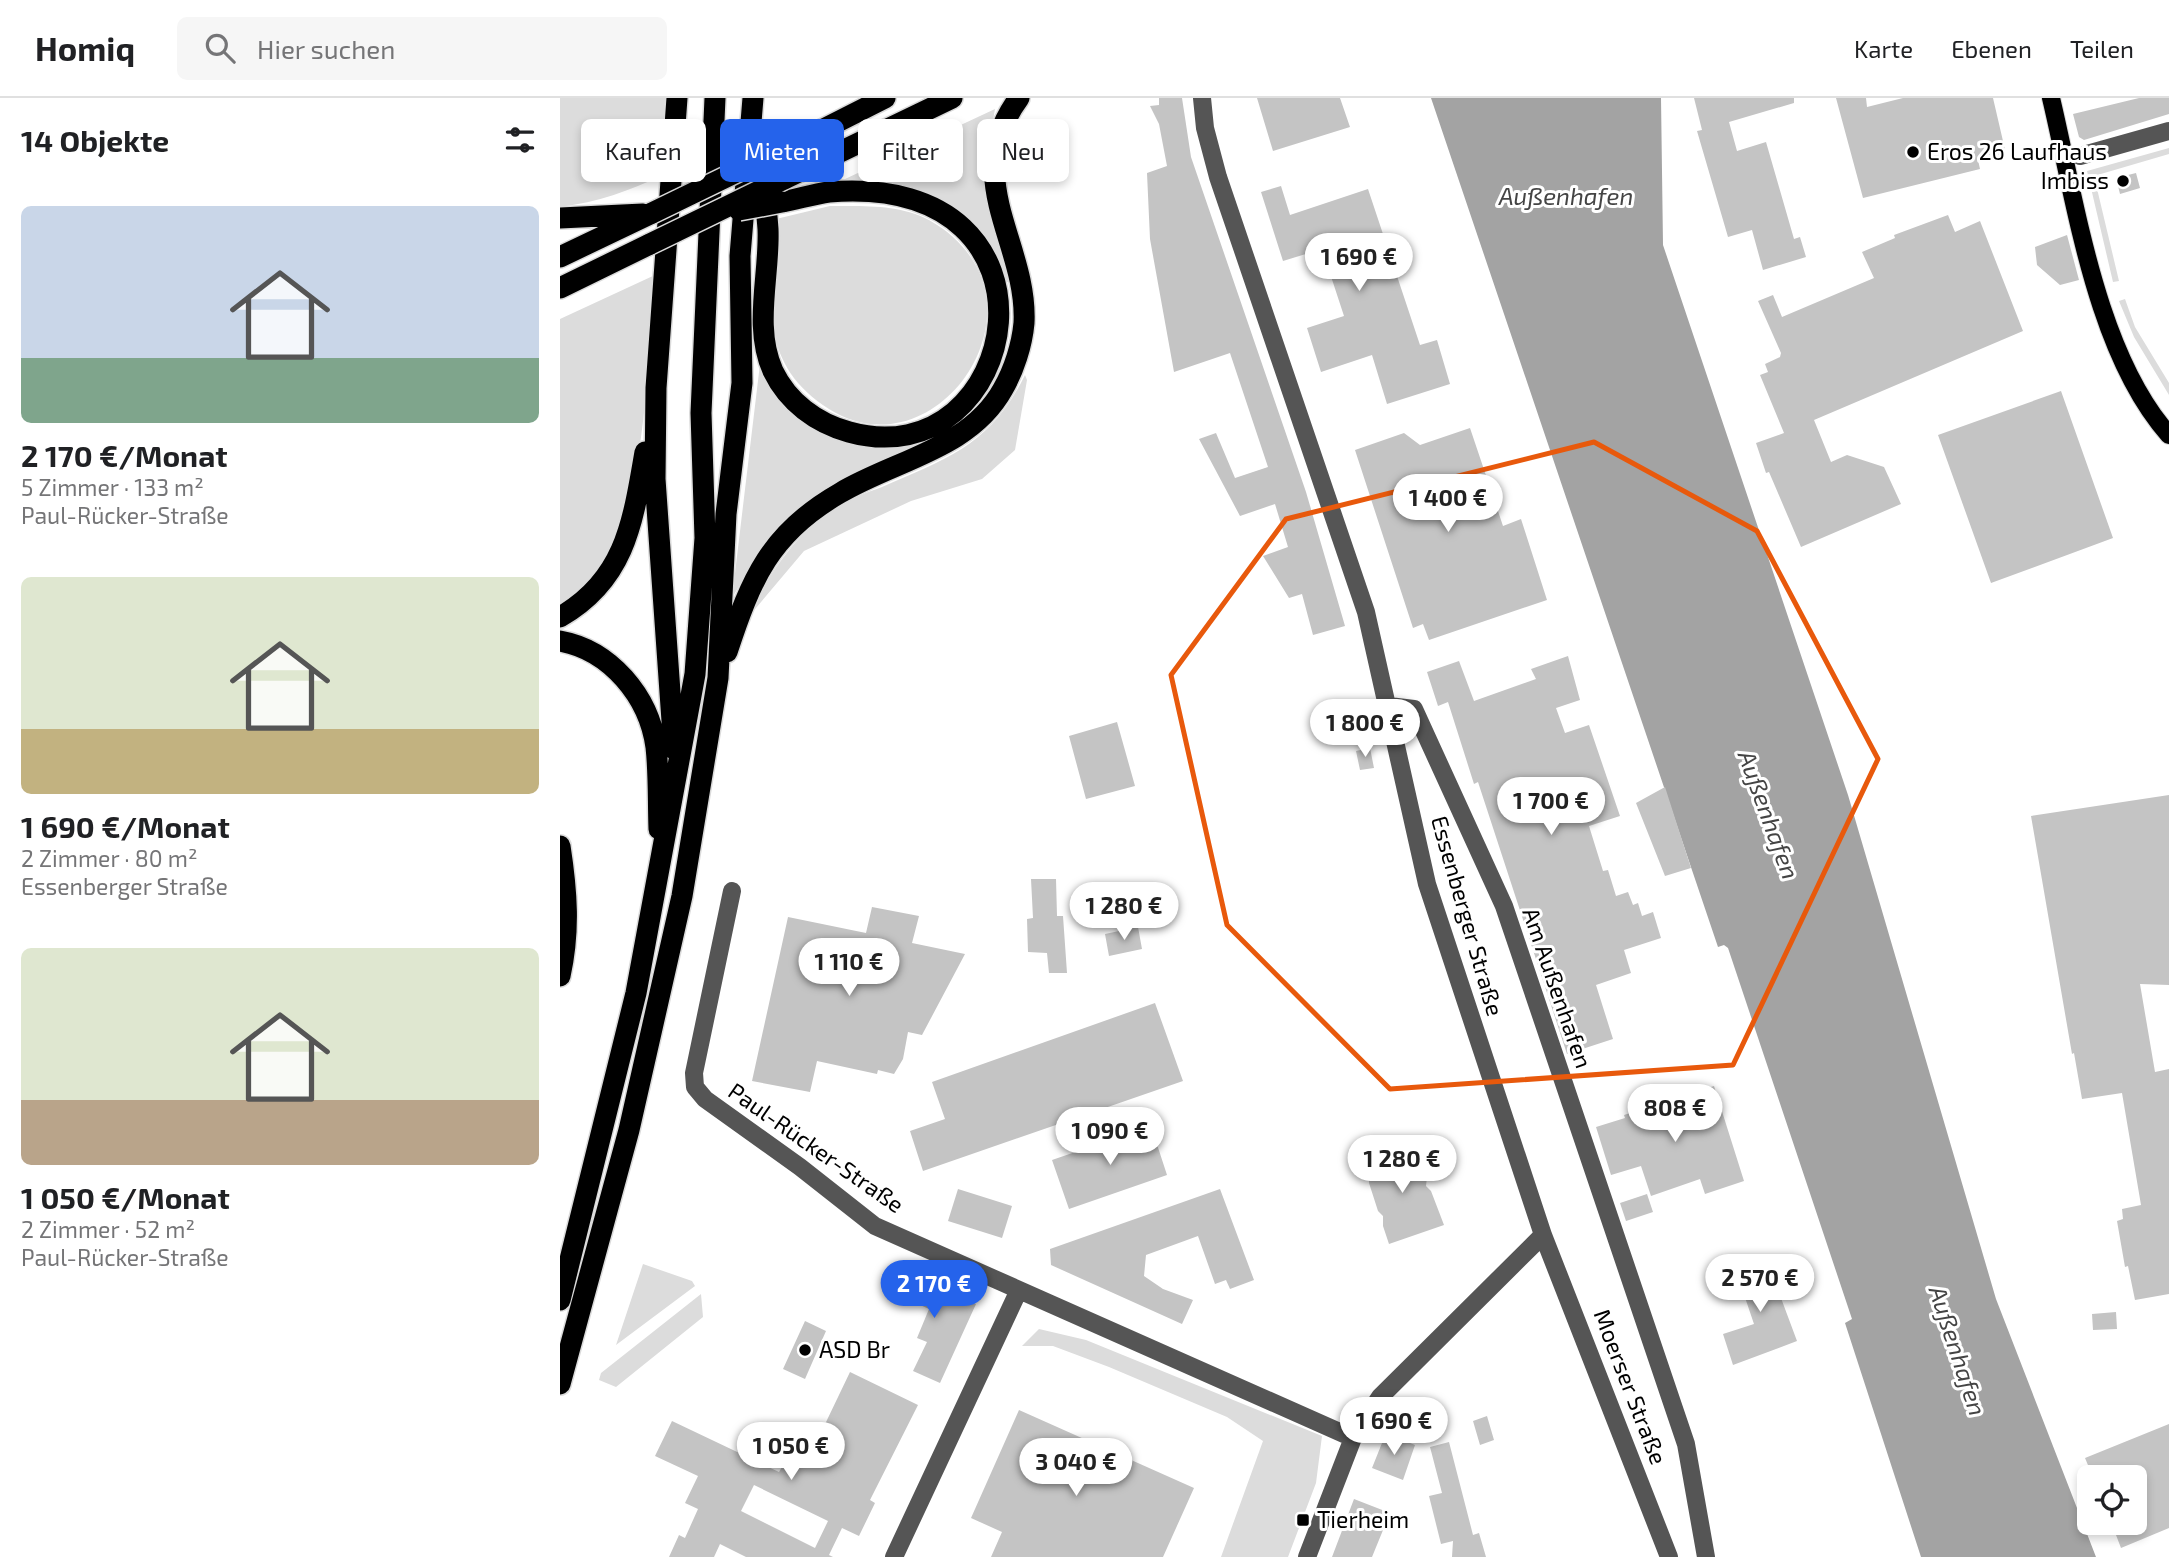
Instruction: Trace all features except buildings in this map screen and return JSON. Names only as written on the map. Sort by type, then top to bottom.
[{"type":"highway","points":[[676,783],[655,479],[656,388],[677,98]]},
{"type":"highway","points":[[560,1300],[633,1006],[695,674],[705,538],[702,385],[715,98]]},
{"type":"highway","points":[[713,215],[782,202],[828,192],[904,197],[951,217],[973,237],[986,257],[996,282],[1000,305],[1000,331],[990,365],[979,384],[945,417],[901,435],[858,434],[831,427],[791,399],[773,371],[763,340],[768,230],[754,98]]},
{"type":"highway","points":[[560,1384],[629,1130],[682,896],[718,678],[726,514],[742,383],[740,256],[754,98]]},
{"type":"highway","points":[[560,257],[885,98]]},
{"type":"highway","points":[[560,288],[952,98]]},
{"type":"highway","points":[[718,678],[748,589],[771,552],[803,518],[841,492],[946,444],[974,424],[1003,390],[1018,354],[1024,322],[996,182],[994,157],[1004,117],[1019,98]]},
{"type":"highway","points":[[560,218],[652,213]]},
{"type":"highway","points":[[560,617],[600,586],[625,545],[634,517],[656,388]]},
{"type":"highway","points":[[560,641],[582,645],[607,660],[625,678],[646,712],[656,745],[661,866]]},
{"type":"highway","points":[[560,846],[568,891],[567,943],[560,976]]},
{"type":"main road","points":[[2051,98],[2099,297],[2117,350],[2169,435]]},
{"type":"street","name":"Essenberger Straße","points":[[1202,98],[1205,128],[1218,177],[1366,612],[1427,884],[1544,1235]]},
{"type":"street","points":[[2080,156],[2169,131]]},
{"type":"street","name":"Am Außenhafen","points":[[1389,706],[1414,709],[1504,906],[1686,1444],[1706,1557]]},
{"type":"street","name":"Paul-Rücker-Straße","points":[[732,891],[694,1073],[695,1087],[705,1099],[800,1167],[875,1226],[1018,1292],[1353,1438]]},
{"type":"street","points":[[1307,1557],[1353,1438],[1380,1397],[1544,1235]]},
{"type":"street","name":"Moerser Straße","points":[[1544,1235],[1668,1557]]},
{"type":"street","points":[[894,1557],[1018,1292]]},
{"type":"highlighted area","points":[[1594,442],[1757,531],[1878,759],[1733,1065],[1390,1089],[1227,925],[1171,675],[1286,519]]},
{"type":"shaded area","points":[[560,98],[665,98],[664,119],[581,119],[581,182],[647,182],[613,195],[560,207]]},
{"type":"shaded area","points":[[995,109],[993,119],[977,119],[977,182],[988,182],[990,213],[1010,282],[1005,282],[993,256],[978,234],[962,216],[942,203],[897,188],[842,185],[845,179],[858,173],[858,182],[963,182],[963,124]]},
{"type":"shaded area","points":[[2169,148],[2169,154],[2094,176],[2119,281],[2113,282],[2087,171]]},
{"type":"shaded area","points":[[830,206],[893,209],[929,220],[967,253],[985,291],[985,331],[970,369],[944,400],[910,420],[871,424],[829,409],[798,383],[779,351],[772,325],[770,301],[776,219]]},
{"type":"shaded area","points":[[655,275],[643,423],[630,498],[620,533],[606,564],[591,582],[560,609],[560,319]]},
{"type":"shaded area","points":[[2125,299],[2135,327],[2169,383],[2169,395],[2134,337],[2119,301]]},
{"type":"shaded area","points":[[760,364],[810,415],[838,438],[860,445],[883,447],[905,443],[947,424],[981,393],[994,375],[999,377],[985,401],[960,424],[927,444],[875,466],[745,576],[732,598]]},
{"type":"shaded area","points":[[1025,375],[1027,380],[1015,450],[982,479],[911,501],[804,551],[745,621],[782,559],[818,520],[844,502],[928,467],[966,446],[998,418]]},
{"type":"shaded area","points":[[643,1264],[692,1281],[695,1286],[616,1345]]},
{"type":"shaded area","points":[[701,1294],[703,1317],[616,1387],[599,1380],[601,1373]]},
{"type":"shaded area","points":[[1039,1329],[1086,1340],[1322,1436],[1316,1483],[1288,1557],[1221,1557],[1263,1441],[1227,1417],[1109,1367],[1053,1346],[1022,1346]]},
{"type":"water","name":"Außenhafen","points":[[1431,98],[1661,98],[1663,245],[1848,795],[1996,1299],[2077,1508],[2077,1535],[2087,1535],[2096,1557],[1921,1557],[1845,1323],[1852,1319],[1728,948],[1724,945],[1718,947]]},
{"type":"place","name":"Eros 26 Laufhaus","points":[[1913,152]]},
{"type":"place","name":"Imbiss","points":[[2123,181]]},
{"type":"place","name":"ASD Br","points":[[805,1350]]},
{"type":"place","name":"Tierheim","points":[[1303,1520]]}]
